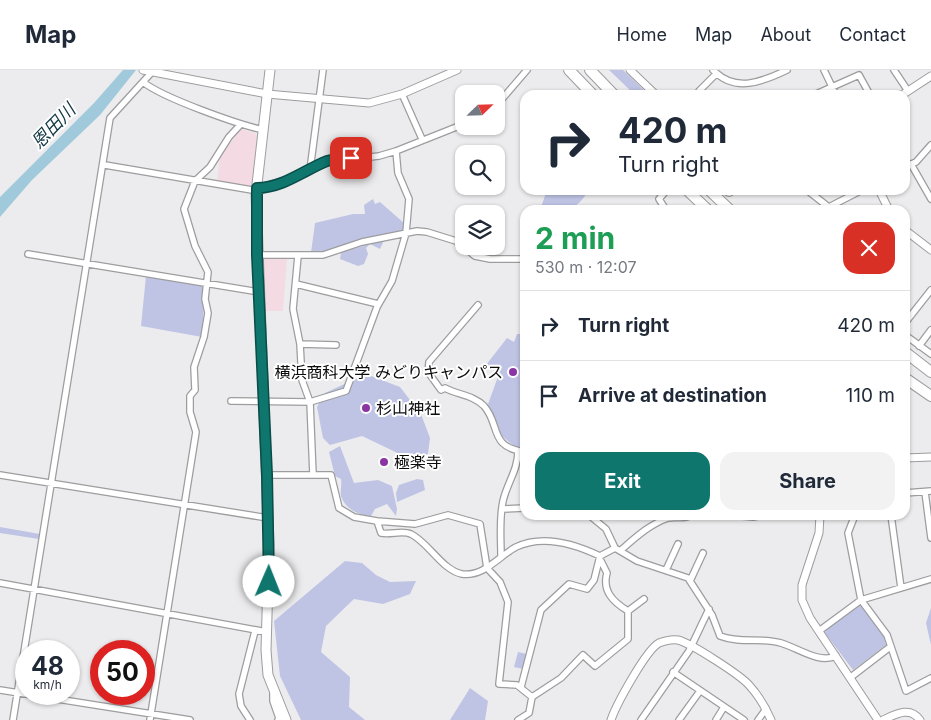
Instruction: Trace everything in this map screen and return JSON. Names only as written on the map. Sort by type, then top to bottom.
[{"type":"highway","points":[[569,70],[588,90]]},
{"type":"highway","points":[[592,72],[609,90]]},
{"type":"highway","points":[[592,72],[613,90]]},
{"type":"highway","points":[[692,195],[703,205]]},
{"type":"highway","points":[[714,195],[725,205]]},
{"type":"highway","points":[[910,356],[931,372]]},
{"type":"highway","points":[[910,362],[931,377]]},
{"type":"highway","points":[[910,381],[931,396]]},
{"type":"main road","points":[[270,70],[257,188],[257,255],[268,518],[267,668],[273,691],[286,720]]},
{"type":"street","points":[[310,170],[324,70]]},
{"type":"street","points":[[26,640],[104,165],[110,118],[143,82],[147,71],[267,94],[370,103],[402,94],[457,70]]},
{"type":"street","points":[[505,96],[527,70]]},
{"type":"street","points":[[630,70],[651,90]]},
{"type":"street","points":[[824,70],[834,90]]},
{"type":"street","points":[[894,70],[904,90]]},
{"type":"street","points":[[700,90],[714,72],[729,81],[744,85],[758,82],[783,71]]},
{"type":"street","points":[[824,90],[859,75],[867,90]]},
{"type":"street","points":[[910,90],[931,76]]},
{"type":"street","points":[[143,82],[182,101],[241,124],[263,130]]},
{"type":"street","points":[[402,94],[422,139]]},
{"type":"street","points":[[150,717],[196,432],[190,412],[190,396],[195,390],[194,367],[204,337],[208,313],[205,299],[208,284],[206,266],[194,246],[184,211],[195,181],[210,167],[241,124]]},
{"type":"street","points":[[104,165],[252,190],[265,188],[335,160],[379,156],[396,151],[455,127]]},
{"type":"street","points":[[930,196],[911,164],[931,145]]},
{"type":"street","points":[[231,401],[310,402],[346,391],[378,304],[392,281],[406,233],[409,199],[398,173],[396,151]]},
{"type":"street","points":[[813,195],[826,205]]},
{"type":"street","points":[[838,205],[854,195]]},
{"type":"street","points":[[257,255],[323,255],[362,242],[406,233],[427,232],[456,240],[475,256],[490,259],[520,259]]},
{"type":"street","points":[[910,234],[931,250]]},
{"type":"street","points":[[28,254],[259,292]]},
{"type":"street","points":[[298,256],[293,309],[300,344],[302,380],[310,402],[313,475]]},
{"type":"street","points":[[296,284],[378,304]]},
{"type":"street","points":[[910,317],[931,290]]},
{"type":"street","points":[[478,305],[429,362],[428,372],[441,390],[445,388],[464,394],[483,406],[497,438],[512,450],[518,452],[516,469],[507,489],[502,509],[500,522],[501,557]]},
{"type":"street","points":[[919,346],[931,330]]},
{"type":"street","points":[[910,339],[931,354]]},
{"type":"street","points":[[300,344],[336,345]]},
{"type":"street","points":[[910,459],[931,457]]},
{"type":"street","points":[[0,475],[268,518]]},
{"type":"street","points":[[267,475],[331,475],[339,508],[354,517],[415,524],[448,515],[480,524],[486,568],[500,582],[508,602],[499,684],[517,684],[532,697]]},
{"type":"street","points":[[910,493],[928,491],[931,538]]},
{"type":"street","points":[[502,509],[520,508]]},
{"type":"street","points":[[595,520],[606,529],[618,549],[637,561],[680,574],[690,581],[709,609],[720,636],[732,641],[777,642],[803,653],[830,658],[836,656]]},
{"type":"street","points":[[521,687],[542,610],[566,585],[587,589],[594,580],[600,559],[650,527],[666,520]]},
{"type":"street","points":[[820,520],[819,533],[802,585],[802,600],[806,612],[878,720]]},
{"type":"street","points":[[853,520],[848,532],[861,600],[886,635],[906,691],[931,678]]},
{"type":"street","points":[[892,520],[901,588]]},
{"type":"street","points":[[377,521],[381,533],[412,535],[458,572],[474,573],[486,568],[516,547],[528,543],[574,544],[600,559],[607,573],[605,580],[611,597],[628,611]]},
{"type":"street","points":[[666,570],[678,544]]},
{"type":"street","points":[[690,581],[703,553]]},
{"type":"street","points":[[819,631],[861,600],[931,579]]},
{"type":"street","points":[[0,584],[267,632]]},
{"type":"street","points":[[628,611],[644,600]]},
{"type":"street","points":[[641,720],[691,646],[709,609]]},
{"type":"street","points":[[532,697],[562,678],[583,655],[595,666],[628,640],[628,611]]},
{"type":"street","points":[[250,720],[241,706],[239,694],[255,631]]},
{"type":"street","points":[[611,720],[616,705],[658,644],[676,640],[691,646],[747,683],[766,708],[771,720]]},
{"type":"street","points":[[851,677],[890,647]]},
{"type":"street","points":[[673,672],[744,720]]},
{"type":"street","points":[[0,690],[15,692]]},
{"type":"street","points":[[679,720],[700,690]]},
{"type":"street","points":[[273,691],[273,701],[278,720]]},
{"type":"street","points":[[518,720],[526,718],[531,710],[532,697]]},
{"type":"street","points":[[80,704],[150,717],[190,720]]},
{"type":"street","points":[[13,720],[16,705]]},
{"type":"street","points":[[716,720],[724,707]]},
{"type":"street","points":[[758,720],[766,708]]},
{"type":"street","points":[[883,720],[904,711],[912,713],[920,720]]},
{"type":"shaded area","points":[[123,70],[136,70],[100,115],[32,180],[0,217],[0,197],[94,103]]},
{"type":"shaded area","points":[[609,70],[623,70],[644,90],[630,90]]},
{"type":"shaded area","points":[[241,129],[255,133],[257,136],[252,186],[250,188],[217,182],[220,157]]},
{"type":"shaded area","points":[[545,195],[586,195],[576,205],[542,205]]},
{"type":"shaded area","points":[[373,199],[375,204],[380,202],[405,224],[404,230],[357,241],[329,251],[311,253],[315,223],[353,214],[365,214],[364,205]]},
{"type":"shaded area","points":[[384,240],[380,249],[370,244]]},
{"type":"shaded area","points":[[370,244],[366,248],[368,254],[364,264],[358,266],[340,259],[341,253]]},
{"type":"shaded area","points":[[263,258],[287,259],[283,311],[266,311]]},
{"type":"shaded area","points":[[146,276],[205,286],[202,337],[141,326]]},
{"type":"shaded area","name":"横浜商科大学 みどりキャンパス","points":[[517,334],[520,334],[520,448],[514,446],[499,434],[488,404],[499,374],[486,365],[507,338],[514,342]]},
{"type":"shaded area","points":[[366,374],[400,387],[421,414],[430,438],[428,454],[410,459],[362,436],[330,445],[323,438],[317,407],[325,393]]},
{"type":"shaded area","points":[[340,446],[354,483],[378,480],[392,486],[397,509],[396,516],[387,504],[375,509],[371,516],[357,513],[343,501],[341,496],[341,479],[335,476],[329,452]]},
{"type":"shaded area","points":[[417,479],[423,480],[425,490],[397,502],[396,493],[399,485]]},
{"type":"shaded area","points":[[0,527],[40,534],[39,539],[0,533]]},
{"type":"shaded area","points":[[345,561],[362,563],[376,575],[390,582],[416,581],[410,594],[383,604],[354,599],[326,626],[321,652],[350,677],[349,707],[365,720],[301,720],[280,676],[274,621]]},
{"type":"shaded area","points":[[858,605],[861,606],[884,637],[886,645],[853,670],[825,633],[826,629]]},
{"type":"shaded area","points":[[931,608],[931,645],[926,623]]},
{"type":"shaded area","points":[[518,652],[527,654],[524,669],[514,667]]},
{"type":"shaded area","points":[[470,688],[488,701],[485,720],[450,720]]},
{"type":"place","name":"横浜商科大学 みどりキャンパス","points":[[513,372]]},
{"type":"place","name":"杉山神社","points":[[366,408]]},
{"type":"place","name":"極楽寺","points":[[384,462]]},
{"type":"route","points":[[269,582],[267,475],[256,193],[257,188],[265,188],[305,174],[327,162],[351,158]]},
{"type":"water label","name":"恩田川","points":[[53,126]]}]
